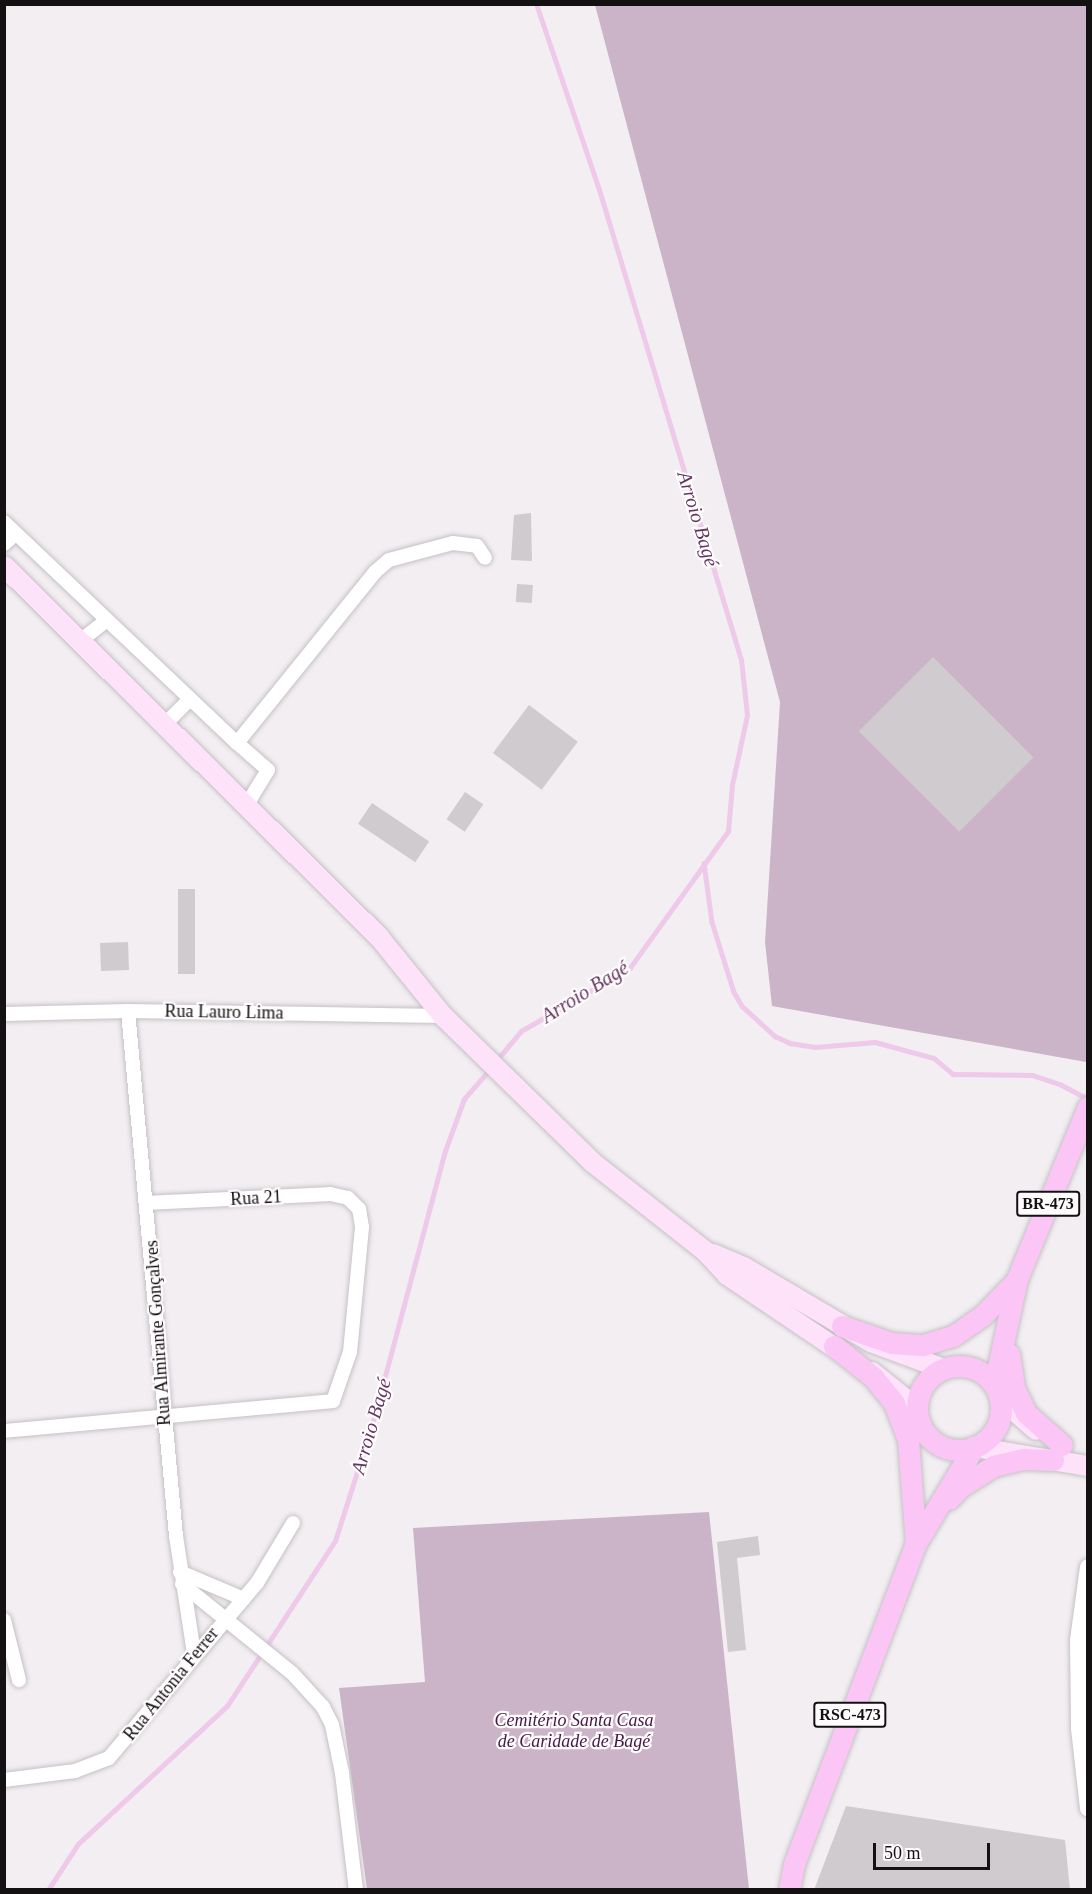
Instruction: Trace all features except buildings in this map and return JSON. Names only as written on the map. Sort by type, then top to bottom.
[{"type":"main road","points":[[4,566],[379,937],[450,1022],[530,1102],[592,1162],[705,1251],[727,1275],[895,1387],[918,1413],[935,1443],[954,1450],[974,1447],[1058,1453],[1088,1461]]},
{"type":"main road","name":"BR-473","points":[[1017,1279],[1088,1107]]},
{"type":"main road","points":[[705,1251],[744,1267],[842,1326],[899,1354],[944,1369],[964,1366],[983,1374],[1000,1398],[1058,1453],[1088,1466]]},
{"type":"main road","points":[[842,1326],[892,1343],[923,1345],[953,1336],[983,1316],[1017,1279]]},
{"type":"main road","points":[[918,1413],[927,1380],[944,1369],[1017,1279]]},
{"type":"main road","points":[[974,1447],[996,1427],[1000,1398],[998,1367],[1017,1279]]},
{"type":"main road","points":[[1017,1279],[1008,1350],[1015,1390],[1026,1413],[1058,1453]]},
{"type":"main road","points":[[834,1346],[873,1377],[894,1403],[908,1440],[916,1543]]},
{"type":"main road","name":"RSC-473","points":[[916,1543],[918,1413]]},
{"type":"main road","name":"RSC-473","points":[[789,1890],[794,1864],[916,1543],[974,1447]]},
{"type":"main road","points":[[916,1543],[960,1487],[993,1466],[1058,1453]]},
{"type":"street","points":[[4,522],[106,621],[268,770],[246,806]]},
{"type":"street","points":[[4,544],[15,534]]},
{"type":"street","points":[[237,743],[375,572],[389,560],[453,543],[477,546],[485,558]]},
{"type":"street","points":[[80,641],[106,621]]},
{"type":"street","points":[[164,725],[190,699]]},
{"type":"street","name":"Rua Lauro Lima","points":[[4,1014],[128,1011],[450,1022]]},
{"type":"street","name":"Rua Almirante Gonçalves","points":[[128,1011],[147,1203],[164,1414],[181,1578],[194,1654]]},
{"type":"street","name":"Rua 21","points":[[147,1203],[330,1194],[348,1198],[359,1209],[362,1227],[350,1352],[333,1401],[164,1414]]},
{"type":"street","points":[[4,1431],[164,1414]]},
{"type":"street","name":"Rua Antonia Ferrer","points":[[4,1780],[75,1771],[109,1758],[194,1654],[270,1567],[293,1523]]},
{"type":"street","points":[[1088,1568],[1078,1640],[1088,1808]]},
{"type":"street","points":[[181,1578],[244,1599]]},
{"type":"street","points":[[181,1578],[225,1619],[312,1692],[332,1725],[356,1890]]},
{"type":"street","points":[[4,1620],[20,1680]]},
{"type":"green space","points":[[595,5],[1087,5],[1086,1062],[772,1006],[765,942],[780,702]]},
{"type":"green space","name":"Cemitério Santa Casa de Caridade de Bagé","points":[[709,1512],[749,1889],[367,1889],[339,1688],[425,1682],[413,1528]]},
{"type":"waterway","name":"Arroio Bagé","points":[[496,1061],[521,1031],[629,969],[728,831],[732,785],[747,715],[741,660],[599,190],[536,4]]},
{"type":"waterway","points":[[704,863],[712,922],[734,992],[742,1006],[775,1036],[790,1043],[815,1047],[875,1042],[934,1058],[953,1074],[1032,1075],[1060,1084],[1088,1099]]},
{"type":"waterway","name":"Arroio Bagé","points":[[48,1890],[78,1844],[227,1706],[335,1541],[372,1425],[445,1151],[464,1099],[489,1070]]}]
